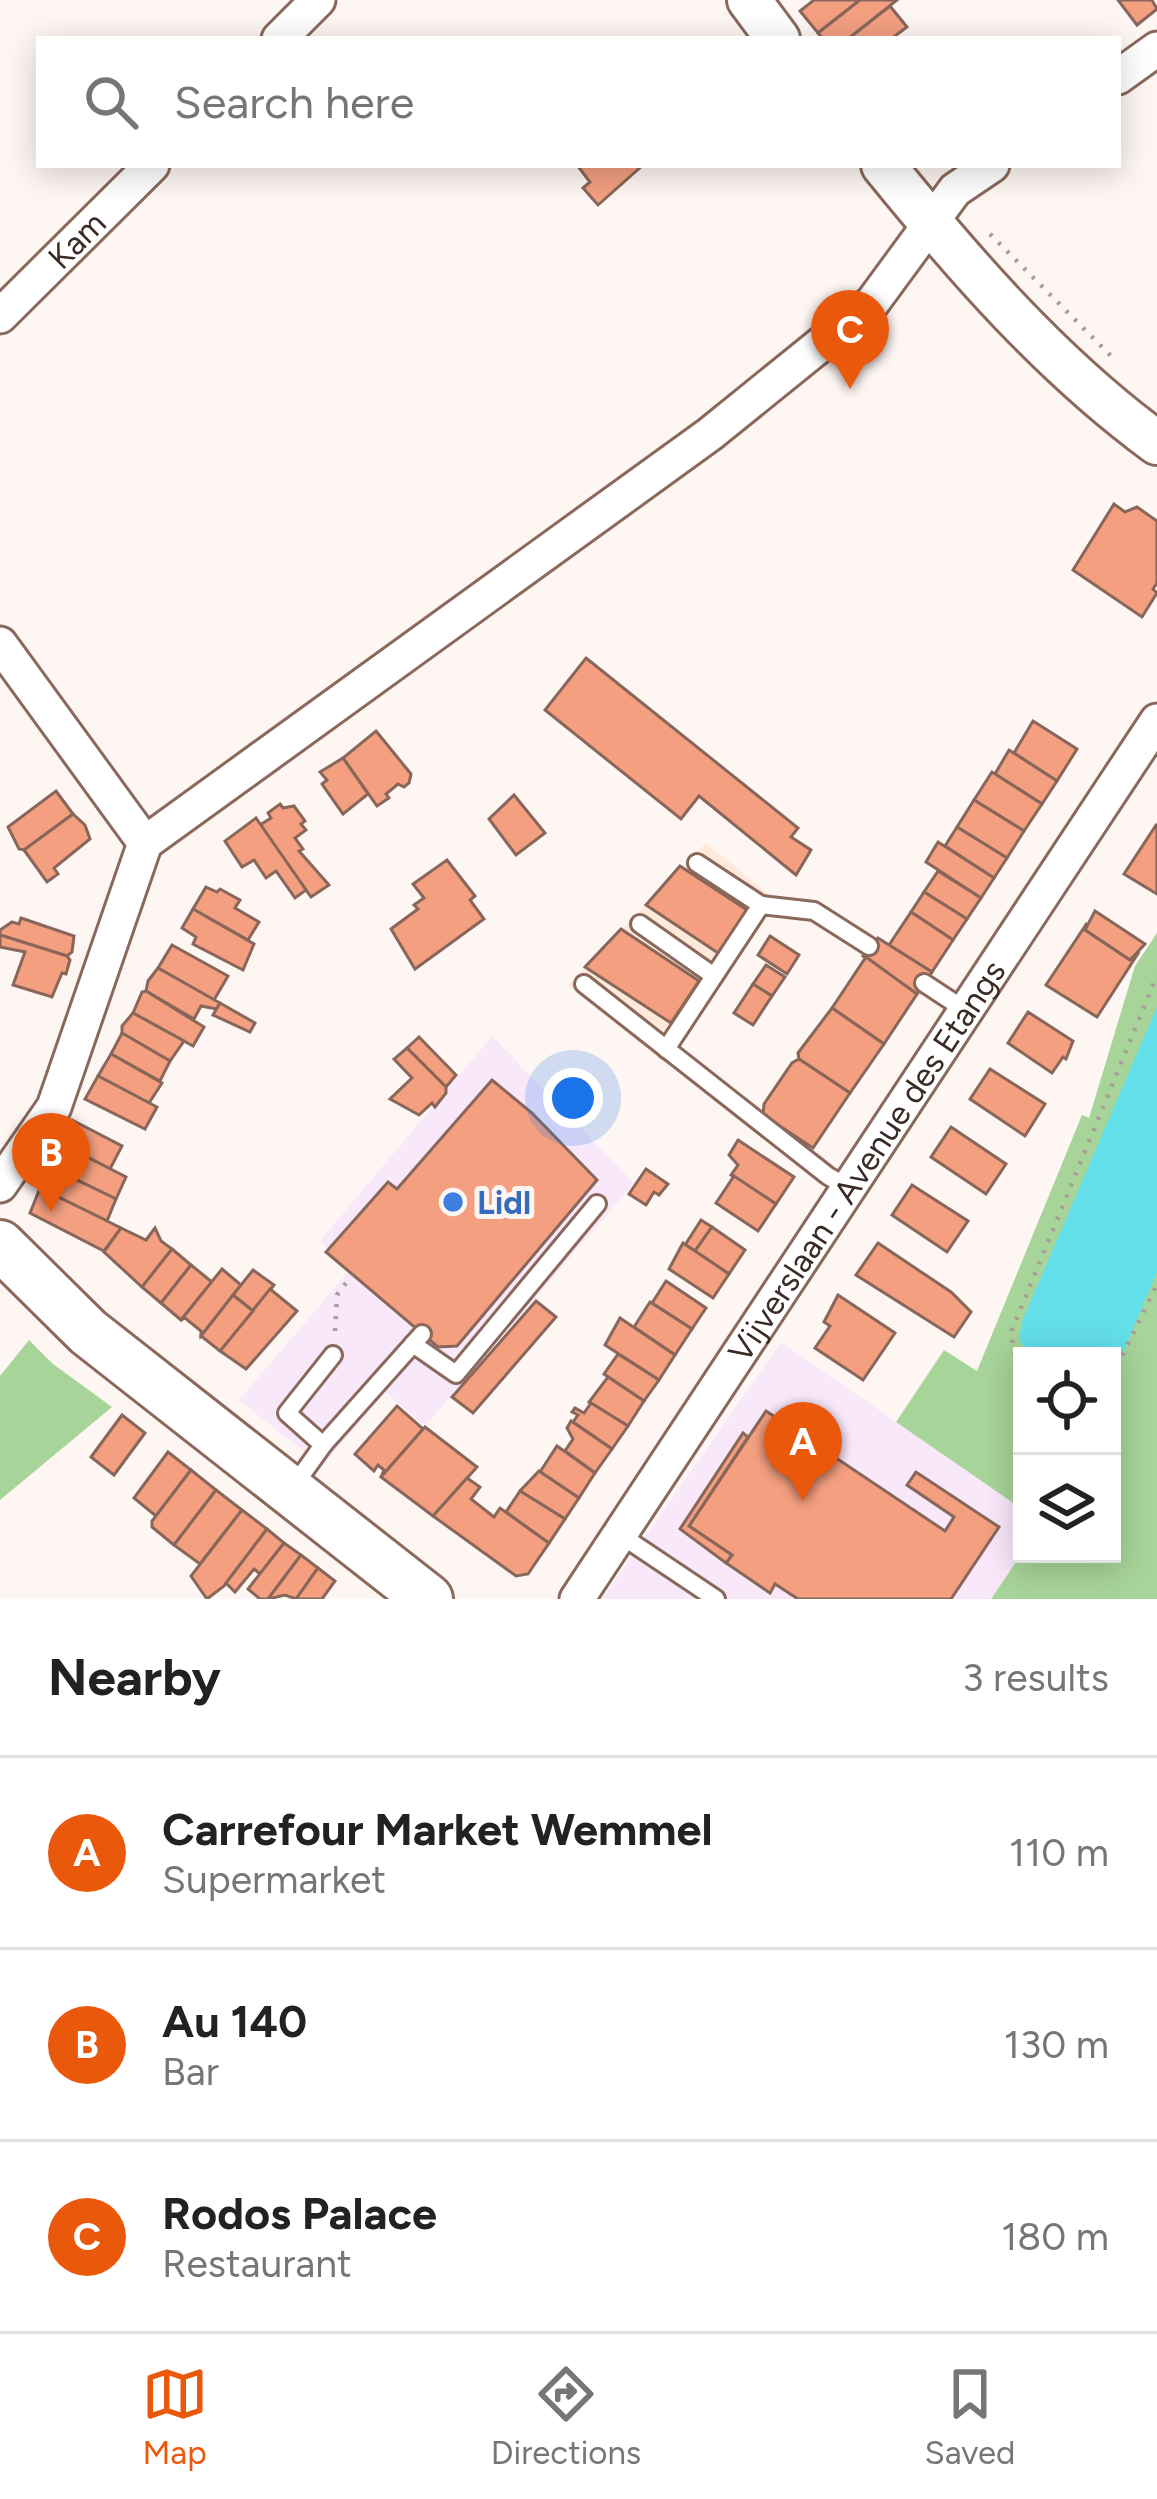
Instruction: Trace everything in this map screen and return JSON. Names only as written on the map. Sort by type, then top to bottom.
[{"type":"main road","points":[[0,1245],[88,1332],[428,1599]]},
{"type":"street","points":[[282,36],[318,0]]},
{"type":"street","points":[[749,0],[776,36]]},
{"type":"street","points":[[1121,75],[1157,49]]},
{"type":"street","name":"Kam","points":[[0,316],[149,168]]},
{"type":"street","points":[[887,168],[939,212],[1055,357],[1157,443]]},
{"type":"street","points":[[0,1185],[54,1107],[145,844],[728,420],[872,303],[955,190],[988,168]]},
{"type":"street","points":[[0,644],[145,844]]},
{"type":"street","name":"Vijverslaan - Avenue des Etangs","points":[[577,1599],[1157,721]]},
{"type":"lane","points":[[697,863],[761,905],[814,911],[869,946]]},
{"type":"lane","points":[[666,1049],[761,905]]},
{"type":"lane","points":[[640,924],[714,976]]},
{"type":"lane","points":[[924,983],[964,1010]]},
{"type":"lane","points":[[584,984],[850,1189]]},
{"type":"lane","points":[[289,1492],[323,1445],[417,1339],[456,1374],[597,1204]]},
{"type":"lane","points":[[323,1445],[287,1414],[333,1355]]},
{"type":"lane","points":[[619,1534],[716,1599]]},
{"type":"path","points":[[939,212],[995,238],[1114,359]]},
{"type":"path","points":[[1013,1351],[1012,1330],[1157,975]]},
{"type":"path","points":[[333,1355],[337,1295],[352,1275]]},
{"type":"path","points":[[1121,1358],[1157,1284]]},
{"type":"shaded area","points":[[706,843],[777,901],[668,1066],[568,985]]},
{"type":"shaded area","points":[[492,1036],[634,1183],[425,1426],[385,1392],[322,1466],[239,1400],[348,1272],[320,1241]]},
{"type":"shaded area","points":[[781,1342],[1013,1503],[1015,1563],[991,1599],[602,1599]]},
{"type":"green space","points":[[1157,933],[1157,1599],[991,1599],[1015,1563],[1121,1563],[1121,1347],[1013,1347],[1013,1503],[896,1422],[944,1350],[977,1371],[1082,1115],[1089,1118],[1135,966]]},
{"type":"green space","points":[[29,1340],[112,1407],[0,1500],[0,1376]]},
{"type":"water","points":[[1157,1007],[1157,1272],[1123,1353],[1121,1347],[1023,1347],[1019,1337]]},
{"type":"building","points":[[814,0],[860,0],[818,33],[800,11]]},
{"type":"building","points":[[860,0],[897,0],[852,36],[818,33]]},
{"type":"building","points":[[1118,0],[1152,0],[1157,9],[1137,25]]},
{"type":"building","points":[[890,6],[907,27],[895,36],[852,36]]},
{"type":"building","points":[[579,168],[640,168],[598,205],[583,188],[590,182]]},
{"type":"building","points":[[1114,504],[1125,512],[1137,507],[1157,521],[1157,583],[1153,589],[1157,593],[1142,617],[1073,570]]},
{"type":"building","points":[[586,658],[798,828],[791,837],[811,850],[796,875],[699,796],[681,819],[545,710]]},
{"type":"building","points":[[1033,721],[1077,749],[1057,781],[1014,753]]},
{"type":"building","points":[[376,731],[411,774],[409,783],[398,784],[377,806],[343,758]]},
{"type":"building","points":[[1009,750],[1057,781],[1042,804],[995,774]]},
{"type":"building","points":[[343,758],[368,794],[343,814],[322,784],[327,780],[320,772]]},
{"type":"building","points":[[992,772],[1042,804],[1024,831],[974,800]]},
{"type":"building","points":[[56,791],[73,814],[19,849],[8,827]]},
{"type":"building","points":[[514,795],[545,833],[516,855],[489,819]]},
{"type":"building","points":[[974,800],[1024,831],[1007,858],[957,827]]},
{"type":"building","points":[[280,804],[294,806],[305,821],[301,824],[306,830],[295,838],[303,849],[299,851],[329,885],[311,897],[260,825]]},
{"type":"building","points":[[73,814],[85,825],[90,839],[54,868],[58,874],[47,882],[24,850]]},
{"type":"building","points":[[256,818],[306,890],[295,898],[276,871],[266,878],[254,860],[242,867],[225,841]]},
{"type":"building","points":[[1157,826],[1157,894],[1124,874]]},
{"type":"building","points":[[957,827],[1007,858],[994,878],[945,846]]},
{"type":"building","points":[[938,842],[994,878],[981,898],[926,862]]},
{"type":"building","points":[[447,860],[475,896],[470,900],[484,919],[415,969],[391,929],[418,909],[414,905],[424,898],[413,884]]},
{"type":"building","points":[[680,866],[747,910],[718,953],[646,905]]},
{"type":"building","points":[[938,871],[981,898],[967,919],[924,892]]},
{"type":"building","points":[[206,887],[240,900],[235,908],[259,922],[248,940],[193,909]]},
{"type":"building","points":[[924,892],[967,919],[953,940],[911,912]]},
{"type":"building","points":[[193,909],[254,944],[243,970],[193,944],[196,937],[182,928]]},
{"type":"building","points":[[1095,911],[1145,944],[1130,960],[1085,930]]},
{"type":"building","points":[[911,912],[953,940],[932,972],[889,945]]},
{"type":"building","points":[[21,918],[74,936],[72,952],[67,956],[0,935],[0,930],[12,922],[19,924]]},
{"type":"building","points":[[1087,923],[1085,930],[1130,960],[1139,952],[1097,1017],[1046,985]]},
{"type":"building","points":[[621,929],[699,981],[671,1023],[585,967]]},
{"type":"building","points":[[0,935],[67,956],[66,974],[62,973],[52,997],[13,985],[25,952],[0,947]]},
{"type":"building","points":[[770,936],[799,955],[787,974],[758,955]]},
{"type":"building","points":[[878,938],[932,972],[917,994],[863,956]]},
{"type":"building","points":[[172,945],[228,976],[214,1000],[158,968]]},
{"type":"building","points":[[866,957],[917,994],[884,1044],[832,1008]]},
{"type":"building","points":[[766,965],[785,977],[772,996],[753,984]]},
{"type":"building","points":[[158,968],[220,1003],[217,1009],[201,1006],[194,1019],[146,991]]},
{"type":"building","points":[[753,984],[772,996],[753,1025],[734,1013]]},
{"type":"building","points":[[146,991],[204,1027],[193,1046],[133,1013]]},
{"type":"building","points":[[220,1003],[255,1023],[250,1032],[213,1015]]},
{"type":"building","points":[[832,1008],[884,1044],[850,1093],[799,1059],[798,1053]]},
{"type":"building","points":[[1028,1012],[1073,1041],[1066,1059],[1052,1073],[1008,1043]]},
{"type":"building","points":[[133,1013],[184,1041],[170,1061],[122,1033]]},
{"type":"building","points":[[122,1033],[170,1061],[160,1081],[111,1054]]},
{"type":"building","points":[[419,1037],[456,1075],[446,1087],[407,1048]]},
{"type":"building","points":[[407,1048],[446,1087],[435,1107],[432,1103],[419,1115],[390,1099],[412,1078],[394,1059]]},
{"type":"building","points":[[111,1054],[162,1083],[149,1103],[98,1076]]},
{"type":"building","points":[[799,1059],[850,1093],[813,1148],[763,1115],[764,1104]]},
{"type":"building","points":[[990,1069],[1045,1104],[1025,1136],[970,1099]]},
{"type":"building","points":[[98,1076],[157,1107],[145,1129],[85,1099]]},
{"type":"building","points":[[492,1080],[532,1113],[597,1180],[457,1346],[438,1347],[326,1252],[388,1182],[397,1189]]},
{"type":"building","points":[[72,1120],[122,1146],[110,1169],[60,1143]]},
{"type":"building","points":[[951,1127],[1006,1164],[986,1194],[931,1157]]},
{"type":"building","points":[[738,1140],[794,1177],[776,1204],[731,1175],[738,1165],[729,1155]]},
{"type":"building","points":[[60,1143],[126,1177],[116,1199],[50,1167]]},
{"type":"building","points":[[50,1167],[116,1199],[107,1221],[40,1188]]},
{"type":"building","points":[[646,1169],[668,1184],[659,1195],[654,1192],[646,1205],[629,1194]]},
{"type":"building","points":[[734,1176],[776,1204],[758,1231],[716,1203]]},
{"type":"building","points":[[912,1185],[968,1221],[947,1252],[892,1215]]},
{"type":"building","points":[[40,1188],[121,1228],[104,1251],[30,1213]]},
{"type":"building","points":[[701,1220],[712,1227],[695,1251],[685,1245]]},
{"type":"building","points":[[712,1227],[745,1250],[729,1274],[695,1251]]},
{"type":"building","points":[[121,1228],[146,1240],[155,1228],[172,1249],[142,1287],[104,1252]]},
{"type":"building","points":[[683,1243],[729,1274],[713,1298],[669,1269]]},
{"type":"building","points":[[878,1243],[951,1292],[971,1312],[954,1337],[856,1275]]},
{"type":"building","points":[[172,1249],[191,1265],[161,1303],[142,1287]]},
{"type":"building","points":[[191,1265],[212,1282],[181,1320],[161,1303]]},
{"type":"building","points":[[222,1269],[241,1285],[201,1336],[185,1318],[181,1320]]},
{"type":"building","points":[[253,1270],[274,1285],[253,1311],[233,1295]]},
{"type":"building","points":[[666,1281],[706,1308],[692,1329],[652,1303]]},
{"type":"building","points":[[270,1289],[297,1311],[246,1369],[220,1351]]},
{"type":"building","points":[[233,1295],[253,1311],[220,1351],[201,1336]]},
{"type":"building","points":[[838,1295],[895,1333],[863,1380],[815,1348],[830,1326],[824,1322]]},
{"type":"building","points":[[536,1301],[556,1317],[473,1413],[452,1397]]},
{"type":"building","points":[[650,1302],[692,1329],[675,1355],[634,1327]]},
{"type":"building","points":[[620,1318],[675,1355],[659,1380],[605,1345]]},
{"type":"building","points":[[618,1354],[659,1380],[644,1401],[604,1374]]},
{"type":"building","points":[[608,1377],[644,1401],[628,1426],[589,1402]]},
{"type":"building","points":[[591,1403],[628,1426],[612,1449],[573,1422],[578,1415],[572,1412],[575,1408],[584,1413]]},
{"type":"building","points":[[397,1406],[423,1429],[381,1477],[384,1470],[378,1465],[374,1471],[355,1454]]},
{"type":"building","points":[[766,1411],[945,1531],[954,1517],[907,1485],[916,1472],[999,1527],[951,1599],[798,1599],[775,1584],[770,1593],[726,1563],[732,1555],[689,1526]]},
{"type":"building","points":[[122,1415],[145,1433],[114,1475],[91,1457]]},
{"type":"building","points":[[571,1421],[612,1449],[595,1473],[565,1451],[573,1439],[567,1428]]},
{"type":"building","points":[[425,1427],[477,1467],[433,1516],[381,1477]]},
{"type":"building","points":[[743,1433],[748,1437],[689,1526],[732,1555],[726,1563],[680,1529]]},
{"type":"building","points":[[557,1446],[595,1473],[579,1498],[540,1472]]},
{"type":"building","points":[[168,1452],[191,1470],[156,1516],[134,1498]]},
{"type":"building","points":[[191,1470],[216,1490],[174,1545],[152,1527],[152,1521]]},
{"type":"building","points":[[539,1471],[579,1498],[565,1519],[520,1491]]},
{"type":"building","points":[[467,1478],[480,1487],[471,1499],[494,1517],[500,1508],[549,1543],[528,1574],[516,1576],[433,1516]]},
{"type":"building","points":[[216,1490],[242,1510],[200,1564],[174,1545]]},
{"type":"building","points":[[520,1491],[565,1519],[549,1543],[506,1512]]},
{"type":"building","points":[[242,1510],[267,1529],[224,1586],[207,1599],[191,1576]]},
{"type":"building","points":[[267,1529],[284,1543],[260,1574],[254,1569],[235,1592],[226,1583]]},
{"type":"building","points":[[284,1543],[301,1555],[268,1599],[260,1599],[248,1589]]},
{"type":"building","points":[[301,1555],[318,1568],[296,1599],[285,1595],[268,1599]]},
{"type":"building","points":[[318,1568],[335,1581],[322,1599],[296,1599]]},
{"type":"place","name":"Rodos Palace","points":[[850,389]]},
{"type":"place","name":"Lidl","points":[[453,1202]]},
{"type":"place","name":"Au 140","points":[[51,1212]]},
{"type":"place","name":"Carrefour Market Wemmel","points":[[803,1501]]}]
